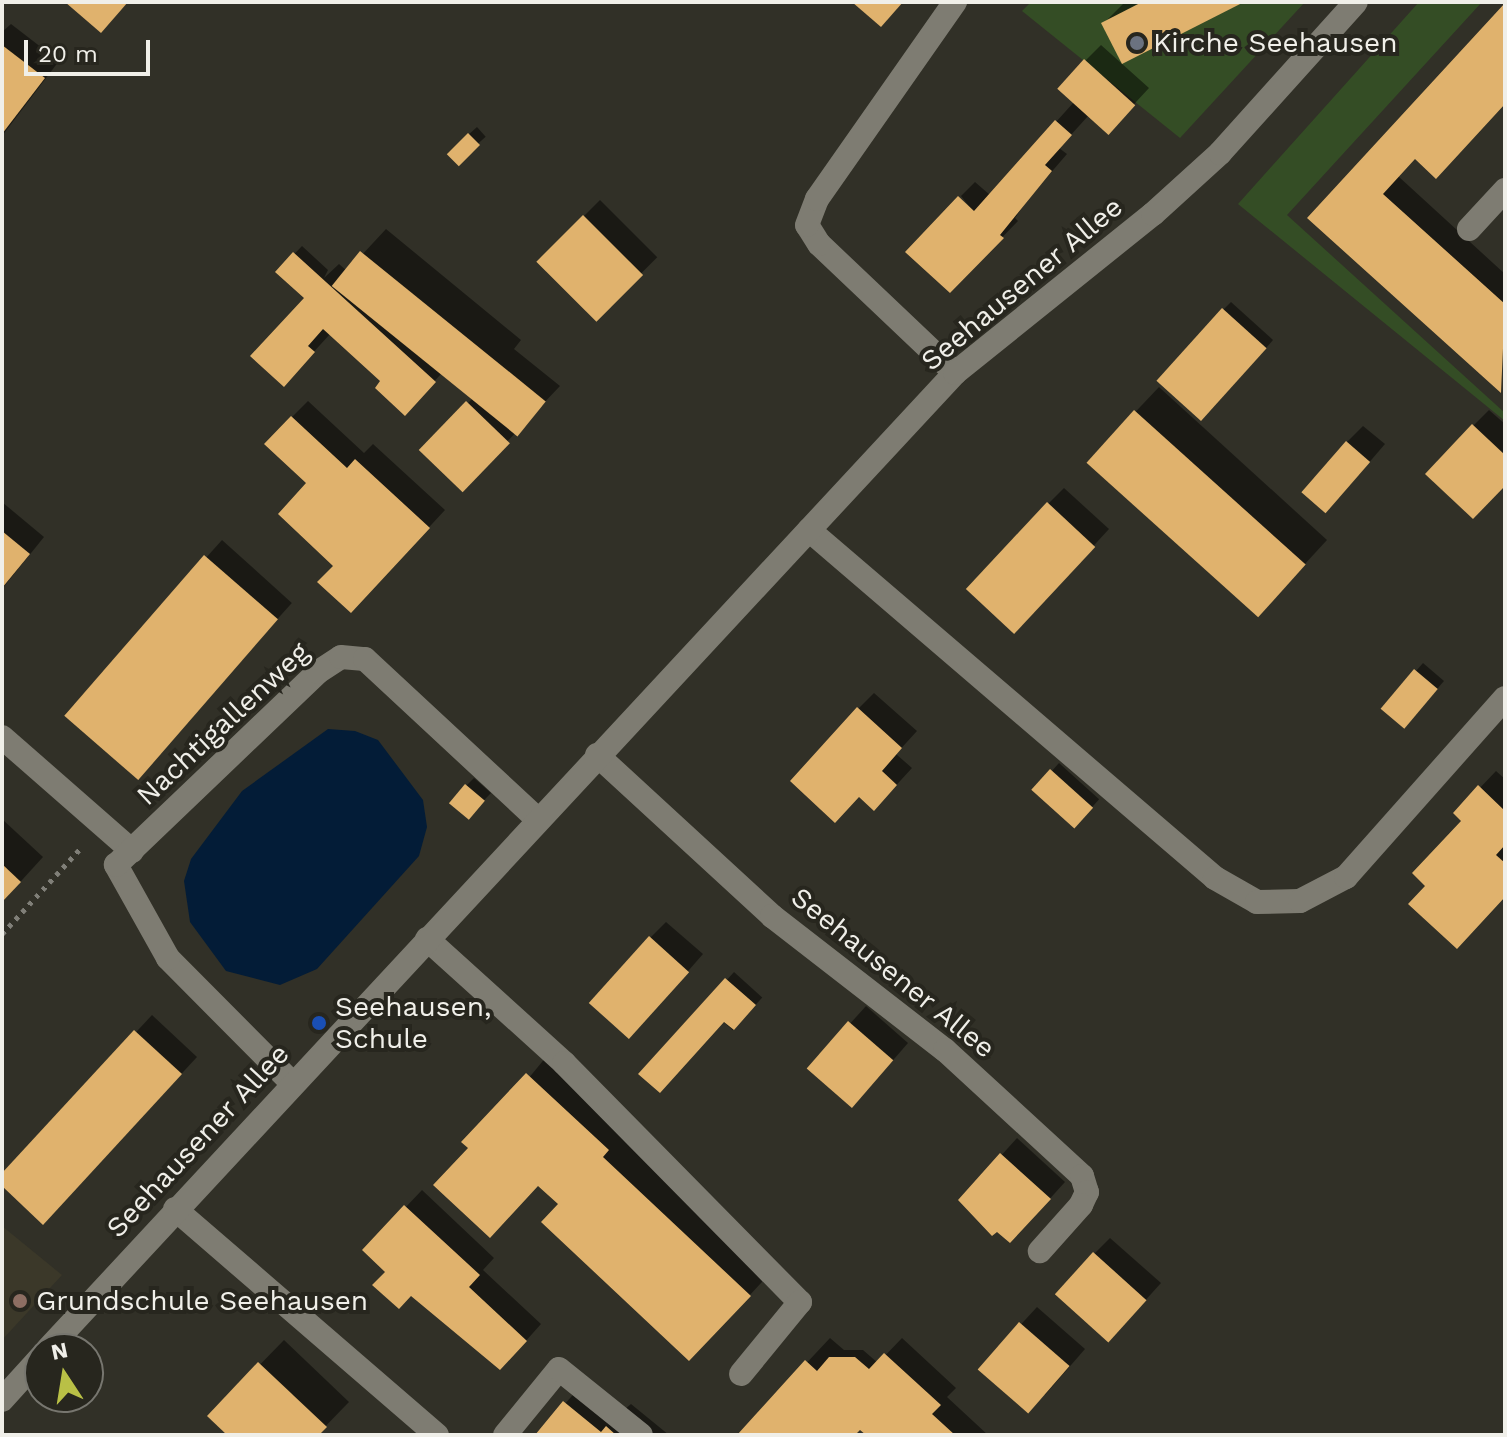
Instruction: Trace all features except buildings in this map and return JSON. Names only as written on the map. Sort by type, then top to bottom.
[{"type":"street","points":[[955,2],[817,199],[807,225],[819,244],[955,373]]},
{"type":"street","name":"Seehausener Allee","points":[[63,1333],[955,373],[1153,214],[1220,153],[1356,2]]},
{"type":"street","points":[[1469,229],[1505,190]]},
{"type":"street","points":[[809,530],[1215,878],[1257,902],[1300,901],[1346,877],[1505,698]]},
{"type":"street","name":"Nachtigallenweg","points":[[132,851],[318,672],[341,657],[365,659],[538,820]]},
{"type":"street","points":[[2,737],[132,851],[116,865],[168,958],[292,1083]]},
{"type":"street","name":"Seehausener Allee","points":[[597,755],[772,916],[945,1050],[1082,1176],[1087,1192],[1081,1205],[1040,1251]]},
{"type":"street","points":[[427,939],[564,1063],[800,1302],[741,1374]]},
{"type":"street","points":[[175,1209],[437,1435]]},
{"type":"street","points":[[505,1435],[559,1369],[641,1435]]},
{"type":"street","points":[[2,1400],[24,1376]]},
{"type":"path","points":[[2,934],[104,824]]},
{"type":"shaded area","name":"Grundschule Seehausen","points":[[2,1226],[62,1275],[2,1340]]},
{"type":"green space","points":[[1031,2],[1305,2],[1180,138],[1022,11]]},
{"type":"green space","points":[[1419,2],[1482,2],[1287,215],[1505,413],[1505,421],[1238,204]]},
{"type":"water","points":[[328,729],[355,731],[378,740],[423,800],[427,827],[419,856],[317,969],[280,985],[226,971],[190,922],[184,881],[191,859],[242,791]]},
{"type":"place","name":"Kirche Seehausen","points":[[1137,43]]},
{"type":"place","name":"Seehausen, Schule","points":[[319,1023]]},
{"type":"place","name":"Grundschule Seehausen","points":[[20,1301]]}]
